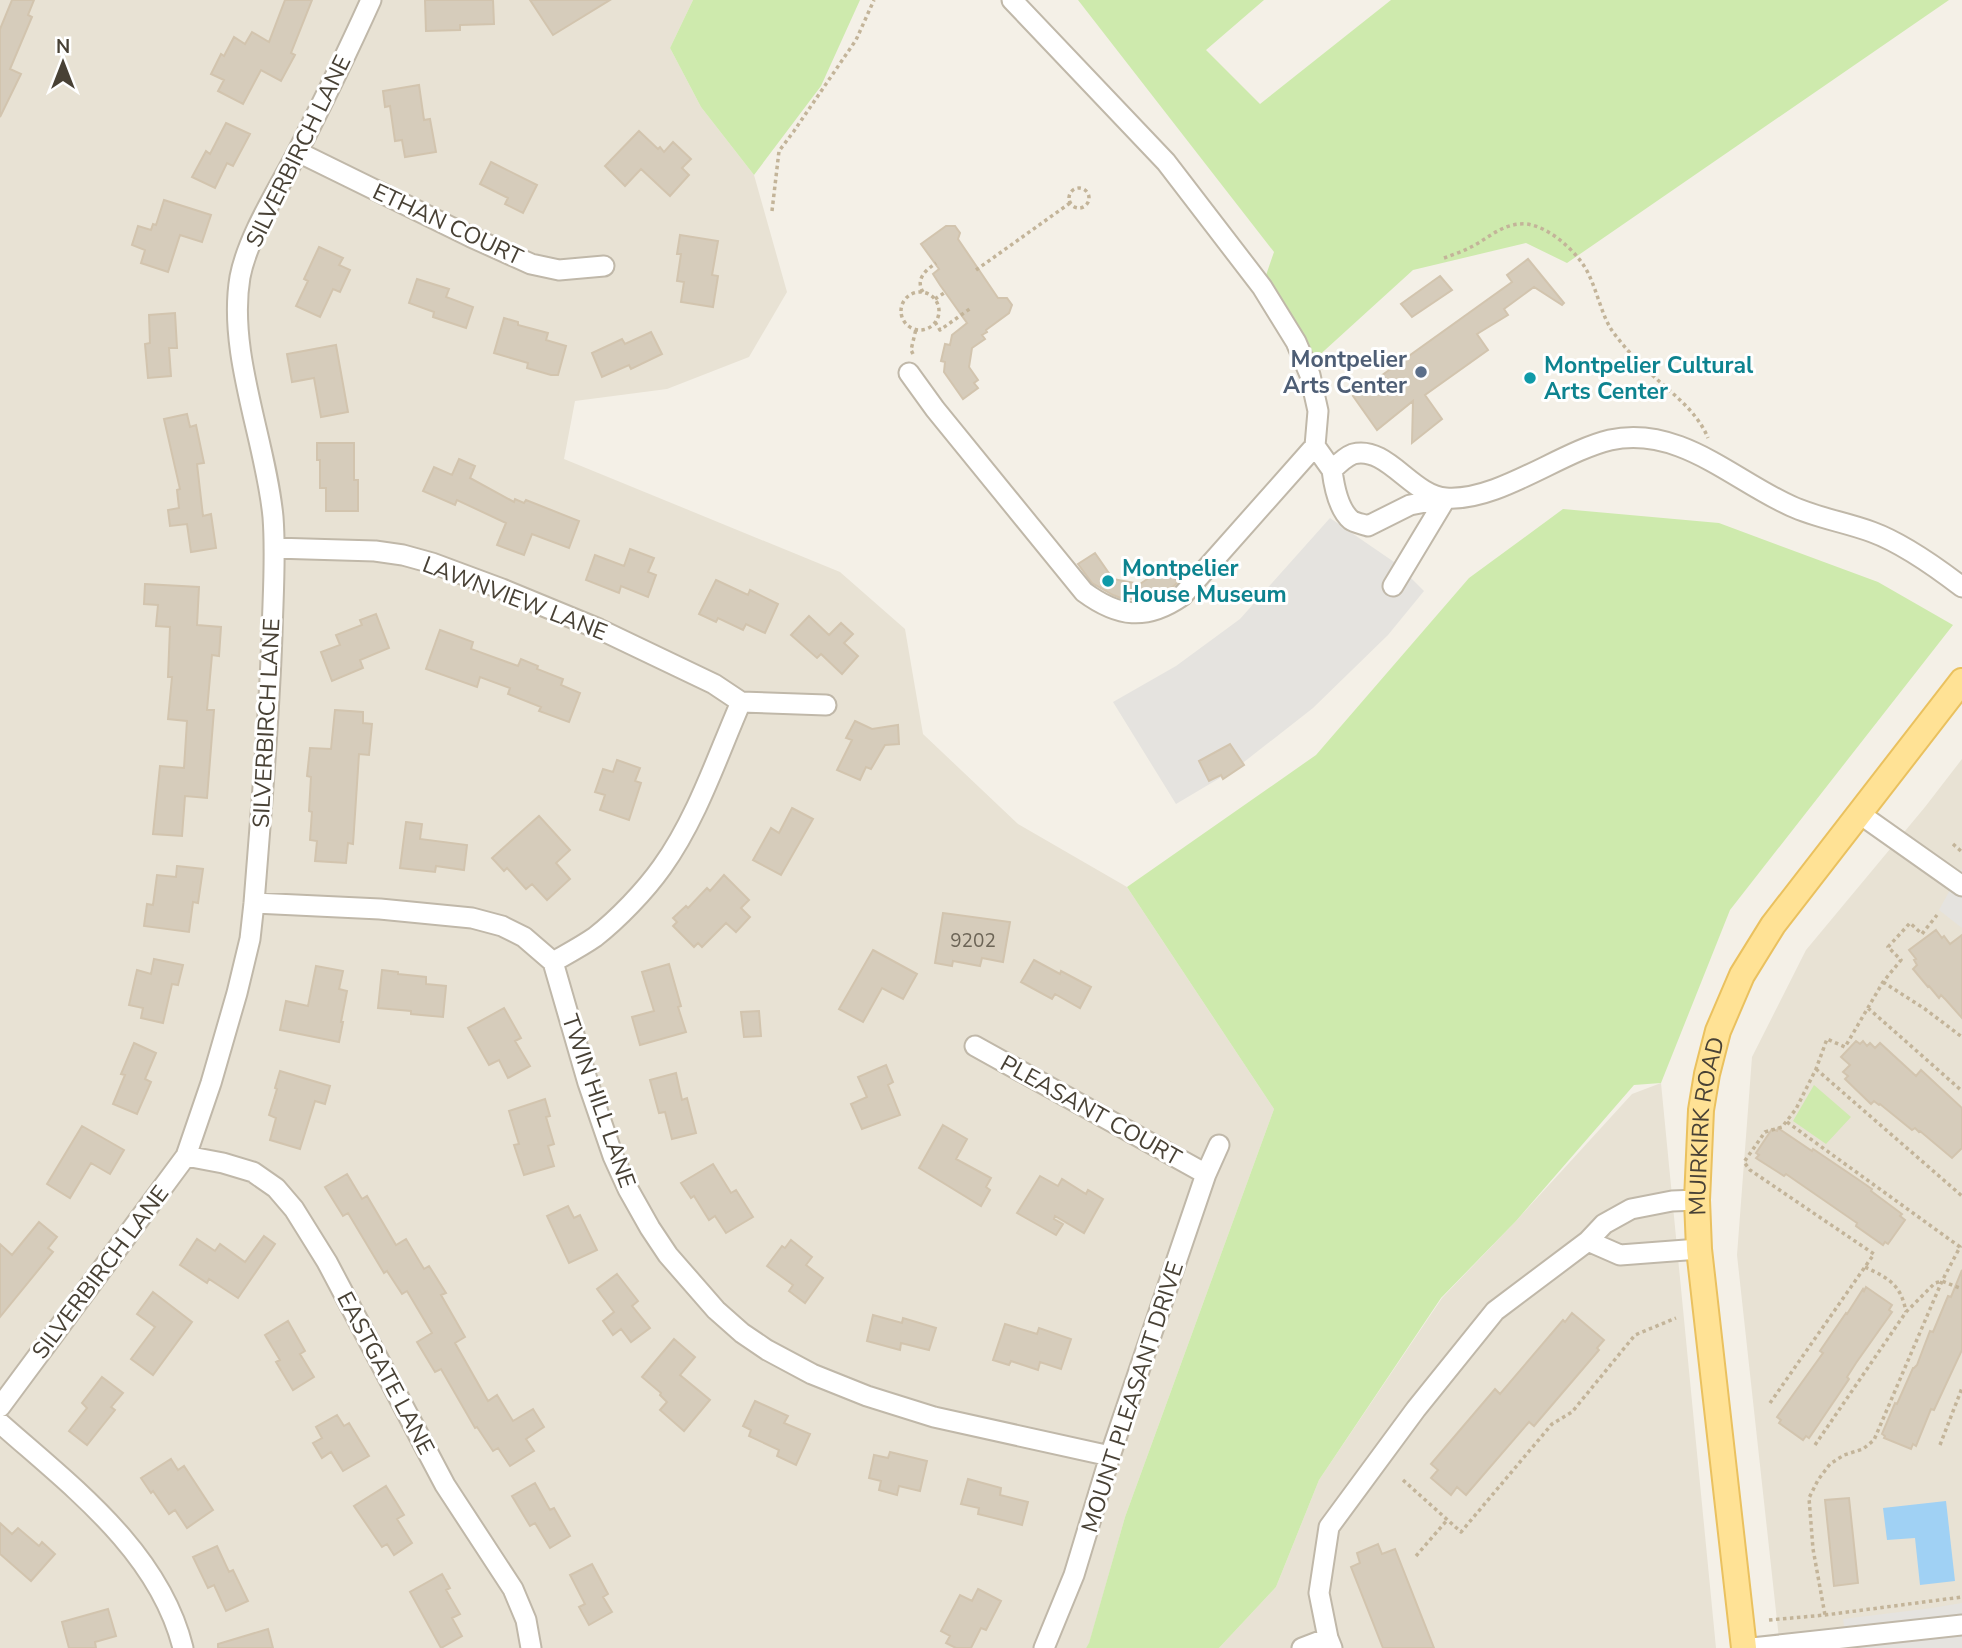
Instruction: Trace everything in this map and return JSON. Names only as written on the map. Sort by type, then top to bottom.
[{"type":"main road","name":"MUIRKIRK ROAD","points":[[1744,1648],[1699,1249],[1697,1199],[1701,1110],[1718,1031],[1742,975],[1773,925],[1962,681]]},
{"type":"street","name":"SILVERBIRCH LANE","points":[[0,1407],[186,1156],[237,993],[250,939],[254,903],[270,681],[274,548],[270,496],[243,361],[238,302],[240,278],[251,243],[371,0]]},
{"type":"street","points":[[909,373],[935,409],[1084,592],[1108,607],[1125,613],[1157,610],[1182,596],[1315,446],[1318,411],[1310,375],[1296,342],[1262,287],[1166,162],[1012,0]]},
{"type":"street","name":"ETHAN COURT","points":[[298,152],[531,264],[559,270],[604,266]]},
{"type":"street","points":[[1315,446],[1332,470],[1341,505],[1352,521],[1368,526],[1410,505],[1480,495],[1588,447],[1622,438],[1651,438],[1674,443],[1790,506],[1884,536],[1962,587]]},
{"type":"street","points":[[1332,470],[1352,454],[1376,455],[1420,489],[1446,499]]},
{"type":"street","points":[[1393,586],[1446,499]]},
{"type":"street","name":"LAWNVIEW LANE","points":[[274,548],[375,551],[432,563],[599,629],[714,684],[741,702]]},
{"type":"street","points":[[254,903],[380,909],[472,918],[502,926],[524,937],[554,962],[595,937],[629,905],[661,868],[701,796],[741,702],[826,705]]},
{"type":"street","points":[[1860,814],[1962,886]]},
{"type":"street","name":"TWIN HILL LANE","points":[[554,962],[588,1083],[613,1156],[628,1189],[668,1255],[716,1310],[767,1350],[812,1374],[867,1396],[934,1417],[1110,1455]]},
{"type":"street","name":"PLEASANT COURT","points":[[975,1046],[1206,1174]]},
{"type":"street","name":"MOUNT PLEASANT DRIVE","points":[[1044,1648],[1074,1575],[1110,1455],[1206,1174],[1219,1145]]},
{"type":"street","name":"EASTGATE LANE","points":[[186,1156],[253,1172],[276,1188],[294,1209],[327,1262],[445,1485],[513,1589],[526,1620],[531,1648]]},
{"type":"street","points":[[1302,1648],[1330,1643],[1319,1593],[1329,1527],[1416,1409],[1495,1311],[1588,1241],[1604,1224],[1631,1209],[1672,1200],[1697,1199]]},
{"type":"street","points":[[1588,1241],[1620,1255],[1699,1249]]},
{"type":"street","points":[[0,1423],[82,1496],[138,1557],[160,1591],[183,1648]]},
{"type":"street","points":[[1752,1648],[1962,1625]]},
{"type":"path","points":[[772,211],[779,151],[856,40],[874,0]]},
{"type":"path","points":[[1075,189],[1087,192],[1089,199],[1084,207],[1078,208],[1070,203],[1070,193],[1075,189]]},
{"type":"path","points":[[976,270],[1070,203]]},
{"type":"path","points":[[1444,258],[1470,248],[1508,226],[1527,224],[1553,234],[1580,260],[1591,278],[1613,333],[1644,368],[1684,403],[1703,426],[1719,466]]},
{"type":"path","points":[[923,292],[920,287],[921,278],[936,263]]},
{"type":"path","points":[[923,292],[935,299],[939,311],[935,322],[925,329],[918,330],[903,320],[901,307],[912,293],[923,292]]},
{"type":"path","points":[[935,299],[944,293]]},
{"type":"path","points":[[935,322],[940,330],[971,307]]},
{"type":"path","points":[[1953,844],[1962,852]]},
{"type":"path","points":[[1770,1403],[1874,1254],[1750,1170],[1744,1162],[1765,1132],[1782,1127],[1796,1109],[1816,1069],[1826,1039],[1845,1046],[1883,982],[1901,960],[1888,947],[1910,923],[1922,934],[1937,915]]},
{"type":"path","points":[[1883,982],[1962,1037]]},
{"type":"path","points":[[1868,1008],[1962,1091]]},
{"type":"path","points":[[1816,1069],[1962,1196]]},
{"type":"path","points":[[1786,1122],[1960,1247],[1942,1281],[1874,1440],[1863,1449],[1844,1455],[1830,1464],[1809,1498],[1813,1549],[1825,1615]]},
{"type":"path","points":[[1866,1267],[1886,1277],[1899,1289],[1906,1312]]},
{"type":"path","points":[[1815,1445],[1906,1312],[1935,1283],[1942,1281],[1962,1289]]},
{"type":"path","points":[[1403,1480],[1461,1532],[1552,1423],[1572,1412],[1635,1335],[1676,1318]]},
{"type":"path","points":[[1940,1445],[1962,1388]]},
{"type":"path","points":[[1416,1556],[1448,1519]]},
{"type":"path","points":[[1769,1620],[1962,1597]]},
{"type":"shaded area","points":[[0,0],[693,0],[670,48],[701,107],[754,175],[787,292],[749,357],[667,389],[575,401],[564,459],[840,572],[905,629],[923,734],[1018,824],[1127,887],[1274,1109],[1125,1517],[1086,1648],[0,1648]]},
{"type":"shaded area","points":[[1330,518],[1397,564],[1424,591],[1388,635],[1313,708],[1235,769],[1176,804],[1113,702],[1176,666],[1240,619]]},
{"type":"shaded area","points":[[1962,759],[1962,1648],[1780,1648],[1737,1255],[1752,1057],[1806,950]]},
{"type":"shaded area","points":[[1962,868],[1962,928],[1939,910]]},
{"type":"shaded area","points":[[1661,1083],[1716,1648],[1219,1648],[1276,1587],[1319,1480],[1442,1298],[1632,1094]]},
{"type":"shaded area","points":[[1962,1603],[1962,1648],[1847,1648],[1843,1619]]},
{"type":"green space","points":[[693,0],[860,0],[821,86],[754,175],[701,107],[670,48]]},
{"type":"green space","points":[[1078,0],[1264,0],[1206,50],[1260,104],[1391,0],[1949,0],[1567,263],[1526,243],[1413,270],[1314,360],[1264,281],[1274,252]]},
{"type":"green space","points":[[1563,509],[1719,523],[1878,582],[1953,625],[1730,910],[1661,1083],[1634,1085],[1516,1221],[1441,1298],[1319,1480],[1276,1587],[1219,1648],[1086,1648],[1125,1517],[1274,1109],[1127,887],[1316,755],[1469,578]]},
{"type":"green space","points":[[1814,1085],[1851,1117],[1826,1144],[1793,1121]]},
{"type":"water","points":[[1946,1501],[1955,1581],[1920,1585],[1915,1538],[1887,1540],[1883,1508]]},
{"type":"building","points":[[12,0],[34,0],[28,15],[32,17],[10,69],[21,74],[0,117],[0,29]]},
{"type":"building","points":[[285,0],[312,0],[291,53],[295,55],[281,81],[261,70],[243,104],[218,91],[224,80],[211,74],[221,54],[224,56],[234,37],[245,44],[252,32],[269,42]]},
{"type":"building","points":[[425,0],[493,0],[494,24],[460,25],[460,30],[426,31]]},
{"type":"building","points":[[530,0],[610,0],[553,35]]},
{"type":"building","points":[[419,85],[424,120],[430,119],[436,152],[405,157],[402,140],[395,141],[390,106],[385,107],[383,91]]},
{"type":"building","points":[[226,123],[250,134],[233,166],[227,163],[215,188],[192,177],[206,151],[210,154]]},
{"type":"building","points":[[639,131],[658,149],[660,147],[664,152],[673,142],[691,159],[682,168],[689,175],[670,196],[641,169],[625,186],[605,166]]},
{"type":"building","points":[[491,162],[537,185],[523,213],[505,204],[508,198],[480,184]]},
{"type":"building","points":[[164,200],[211,215],[202,242],[180,235],[168,272],[141,263],[145,250],[132,245],[138,226],[151,230],[153,224],[156,225]]},
{"type":"building","points":[[946,226],[955,226],[960,233],[958,239],[998,298],[1007,298],[1012,305],[1009,313],[982,335],[985,339],[972,348],[969,367],[978,380],[974,383],[978,388],[963,399],[944,372],[945,362],[941,361],[945,344],[950,345],[952,335],[967,323],[933,274],[939,269],[921,244]]},
{"type":"building","points":[[680,235],[718,241],[712,275],[718,276],[713,307],[681,302],[684,282],[677,281],[681,254],[677,254]]},
{"type":"building","points":[[319,247],[343,258],[339,265],[350,270],[340,292],[333,289],[320,317],[296,306],[308,281],[304,279]]},
{"type":"building","name":"Montpelier Arts Center","points":[[1528,259],[1564,303],[1562,305],[1534,287],[1504,309],[1508,315],[1477,334],[1488,350],[1425,395],[1442,419],[1412,443],[1413,401],[1377,430],[1353,396],[1512,282],[1507,275]]},
{"type":"building","points":[[1440,276],[1452,290],[1412,317],[1401,304]]},
{"type":"building","points":[[417,279],[449,289],[446,297],[473,307],[466,328],[433,317],[434,312],[409,303]]},
{"type":"building","points":[[175,313],[177,348],[169,348],[171,376],[148,378],[145,344],[150,343],[149,315]]},
{"type":"building","points":[[504,318],[518,322],[518,325],[548,333],[546,340],[566,346],[558,375],[527,368],[528,363],[494,353]]},
{"type":"building","points":[[651,332],[662,354],[631,369],[629,365],[602,377],[592,353],[622,339],[625,344]]},
{"type":"building","points":[[336,345],[348,412],[321,417],[314,378],[292,382],[287,354]]},
{"type":"building","points":[[187,414],[190,427],[196,425],[204,463],[197,464],[203,516],[211,514],[216,548],[191,552],[187,524],[170,526],[168,510],[179,508],[177,490],[180,489],[164,419]]},
{"type":"building","points":[[317,443],[354,443],[354,480],[358,480],[358,511],[326,511],[326,488],[320,488]]},
{"type":"building","points":[[459,459],[475,466],[470,478],[514,502],[515,499],[524,503],[526,500],[579,521],[569,548],[532,534],[524,555],[497,545],[506,523],[457,500],[455,505],[423,491],[434,467],[452,475]]},
{"type":"building","points":[[630,549],[654,558],[648,572],[656,575],[648,597],[621,586],[619,593],[586,580],[595,555],[624,566]]},
{"type":"building","name":"Montpelier House Museum","points":[[1095,553],[1113,579],[1140,584],[1166,566],[1178,582],[1152,598],[1123,599],[1092,583],[1078,564]]},
{"type":"building","points":[[716,580],[748,595],[750,590],[778,604],[765,633],[746,624],[743,630],[718,618],[716,622],[699,614]]},
{"type":"building","points":[[145,584],[199,587],[197,625],[221,627],[219,656],[212,655],[207,710],[214,710],[207,798],[185,796],[182,836],[153,834],[160,766],[184,768],[187,721],[168,719],[172,677],[168,677],[170,627],[156,626],[158,605],[144,604]]},
{"type":"building","points":[[376,614],[389,648],[360,660],[363,668],[332,681],[321,652],[340,645],[336,635],[362,625],[360,620]]},
{"type":"building","points":[[809,616],[829,635],[841,623],[853,634],[844,643],[858,656],[842,674],[821,654],[817,658],[791,635]]},
{"type":"building","points":[[440,630],[473,642],[471,649],[518,666],[521,659],[538,666],[537,669],[563,679],[561,685],[580,693],[569,722],[539,711],[541,707],[508,694],[510,688],[480,677],[477,687],[426,669]]},
{"type":"building","points":[[335,710],[363,712],[363,723],[372,724],[369,755],[359,754],[353,844],[348,843],[346,863],[315,861],[317,841],[310,840],[311,777],[307,776],[310,748],[331,749]]},
{"type":"building","points":[[855,721],[872,729],[898,725],[899,744],[885,745],[871,769],[866,767],[860,780],[837,770],[852,740],[846,738]]},
{"type":"building","points":[[1230,744],[1244,765],[1223,779],[1221,775],[1209,781],[1199,761]]},
{"type":"building","points":[[617,760],[640,768],[635,781],[641,783],[629,820],[600,810],[605,795],[595,792],[603,769],[613,772]]},
{"type":"building","points":[[792,808],[813,819],[781,875],[753,860],[771,828],[779,833]]},
{"type":"building","points":[[539,816],[570,850],[556,863],[570,879],[547,900],[532,884],[526,889],[507,868],[504,871],[492,858]]},
{"type":"building","points":[[406,822],[422,824],[420,839],[467,845],[464,870],[436,866],[435,872],[400,868]]},
{"type":"building","points":[[177,866],[203,869],[198,903],[193,902],[189,932],[144,926],[147,904],[153,905],[157,875],[176,877]]},
{"type":"building","points":[[724,875],[749,900],[741,908],[750,917],[736,932],[726,923],[702,947],[698,943],[694,947],[673,926],[677,922],[673,918],[686,906],[688,908],[707,888],[710,891]]},
{"type":"building","points":[[943,913],[1010,922],[1003,962],[982,958],[980,966],[953,961],[952,966],[935,963]]},
{"type":"building","points":[[1936,930],[1950,944],[1962,935],[1962,1018],[1941,995],[1939,998],[1928,987],[1913,969],[1917,965],[1914,960],[1916,959],[1909,950]]},
{"type":"building","points":[[873,950],[917,974],[903,999],[882,988],[863,1022],[839,1009]]},
{"type":"building","points":[[154,959],[183,965],[178,985],[172,984],[163,1023],[141,1018],[143,1008],[129,1005],[137,970],[151,974]]},
{"type":"building","points":[[1034,960],[1091,987],[1080,1008],[1055,994],[1052,999],[1021,982]]},
{"type":"building","points":[[669,964],[686,1032],[640,1045],[632,1017],[654,1011],[642,972]]},
{"type":"building","points":[[316,966],[343,971],[339,989],[347,991],[339,1042],[280,1030],[286,1001],[308,1006]]},
{"type":"building","points":[[382,970],[426,977],[426,984],[446,986],[443,1017],[378,1008]]},
{"type":"building","points":[[504,1008],[521,1038],[515,1041],[530,1066],[508,1078],[499,1060],[489,1065],[468,1028]]},
{"type":"building","points":[[759,1011],[761,1036],[744,1037],[741,1012]]},
{"type":"building","points":[[1856,1041],[1860,1044],[1863,1041],[1867,1046],[1870,1043],[1875,1048],[1880,1043],[1916,1076],[1921,1070],[1962,1108],[1962,1148],[1952,1158],[1920,1131],[1915,1128],[1912,1130],[1880,1104],[1874,1101],[1871,1104],[1845,1079],[1848,1076],[1843,1072],[1850,1065],[1841,1057]]},
{"type":"building","points":[[134,1043],[156,1053],[145,1079],[151,1082],[137,1114],[113,1104],[125,1075],[121,1074]]},
{"type":"building","points":[[886,1065],[893,1082],[888,1085],[900,1115],[862,1129],[851,1104],[867,1097],[858,1077]]},
{"type":"building","points":[[280,1071],[330,1086],[325,1104],[315,1101],[300,1149],[270,1140],[276,1118],[269,1115]]},
{"type":"building","points":[[676,1073],[682,1100],[687,1098],[696,1133],[672,1139],[665,1112],[659,1113],[650,1080]]},
{"type":"building","points":[[545,1099],[550,1116],[546,1117],[554,1144],[548,1146],[554,1166],[524,1175],[514,1145],[519,1144],[509,1111]]},
{"type":"building","points":[[943,1125],[967,1139],[956,1159],[991,1178],[986,1187],[990,1190],[981,1206],[919,1168]]},
{"type":"building","points":[[82,1126],[124,1150],[110,1174],[91,1163],[70,1198],[47,1184]]},
{"type":"building","points":[[1778,1128],[1872,1189],[1871,1191],[1902,1214],[1900,1216],[1905,1220],[1888,1244],[1885,1242],[1883,1245],[1856,1226],[1857,1223],[1786,1174],[1784,1176],[1756,1158],[1759,1155],[1756,1153],[1772,1129],[1777,1131]]},
{"type":"building","points":[[713,1164],[731,1193],[736,1190],[753,1217],[726,1233],[715,1216],[709,1220],[694,1196],[691,1198],[681,1183]]},
{"type":"building","points":[[347,1174],[362,1199],[367,1196],[396,1245],[406,1239],[424,1269],[429,1266],[446,1293],[441,1295],[465,1337],[455,1343],[488,1401],[497,1395],[513,1421],[533,1409],[544,1427],[526,1439],[534,1451],[510,1466],[498,1448],[493,1451],[477,1427],[475,1428],[441,1369],[435,1372],[417,1342],[432,1333],[407,1291],[402,1294],[387,1271],[384,1273],[348,1213],[343,1216],[325,1187]]},
{"type":"building","points":[[1040,1176],[1058,1186],[1062,1179],[1086,1194],[1088,1190],[1103,1199],[1084,1233],[1055,1216],[1054,1219],[1063,1224],[1056,1235],[1017,1213]]},
{"type":"building","points":[[568,1206],[574,1218],[580,1215],[597,1250],[569,1263],[547,1216]]},
{"type":"building","points":[[39,1222],[57,1237],[48,1248],[53,1252],[0,1317],[0,1244],[12,1255]]},
{"type":"building","points":[[264,1236],[275,1244],[238,1298],[209,1279],[207,1283],[180,1265],[197,1239],[215,1251],[220,1244],[245,1262]]},
{"type":"building","points":[[791,1240],[812,1257],[806,1265],[823,1278],[805,1303],[789,1291],[793,1285],[767,1266],[782,1246],[785,1248]]},
{"type":"building","points":[[1962,1270],[1962,1350],[1934,1410],[1931,1409],[1916,1446],[1913,1444],[1911,1449],[1884,1438],[1882,1434]]},
{"type":"building","points":[[617,1274],[638,1301],[632,1306],[650,1328],[631,1342],[621,1329],[613,1335],[603,1321],[614,1312],[597,1289]]},
{"type":"building","points":[[1866,1287],[1892,1305],[1889,1310],[1892,1312],[1809,1438],[1806,1436],[1803,1440],[1779,1423],[1781,1420],[1777,1417]]},
{"type":"building","points":[[153,1292],[192,1322],[153,1375],[131,1359],[155,1327],[137,1314]]},
{"type":"building","points":[[1572,1313],[1604,1340],[1597,1348],[1599,1350],[1534,1426],[1529,1422],[1466,1495],[1457,1487],[1451,1495],[1431,1478],[1438,1470],[1431,1464],[1495,1389],[1500,1394]]},
{"type":"building","points":[[873,1315],[902,1323],[903,1318],[936,1328],[929,1350],[901,1343],[900,1350],[867,1341]]},
{"type":"building","points":[[288,1321],[305,1351],[300,1354],[314,1377],[293,1390],[276,1362],[280,1360],[265,1335]]},
{"type":"building","points":[[1005,1324],[1037,1334],[1039,1328],[1071,1339],[1061,1369],[1040,1362],[1038,1370],[1011,1361],[1009,1365],[993,1360]]},
{"type":"building","points":[[674,1339],[695,1357],[680,1375],[710,1400],[684,1431],[660,1410],[667,1402],[661,1393],[642,1377]]},
{"type":"building","points":[[102,1377],[123,1393],[111,1407],[115,1410],[87,1445],[69,1431],[87,1408],[82,1403]]},
{"type":"building","points":[[755,1401],[788,1416],[784,1423],[810,1434],[796,1465],[777,1456],[779,1450],[749,1436],[751,1430],[743,1426]]},
{"type":"building","points":[[337,1415],[344,1426],[349,1423],[369,1456],[343,1471],[331,1452],[322,1458],[313,1443],[322,1438],[316,1427]]},
{"type":"building","points":[[890,1452],[927,1461],[920,1491],[899,1486],[897,1495],[879,1490],[881,1481],[869,1478],[874,1455],[888,1458]]},
{"type":"building","points":[[171,1459],[178,1470],[184,1466],[213,1510],[187,1528],[175,1510],[169,1514],[141,1478]]},
{"type":"building","points":[[968,1479],[1001,1488],[1000,1495],[1028,1502],[1022,1525],[978,1514],[979,1508],[961,1504]]},
{"type":"building","points":[[535,1483],[550,1510],[554,1508],[570,1536],[550,1548],[535,1523],[530,1526],[512,1496]]},
{"type":"building","points":[[386,1486],[404,1515],[397,1519],[412,1543],[394,1555],[387,1544],[382,1547],[354,1506]]},
{"type":"building","points":[[1849,1498],[1858,1583],[1834,1586],[1825,1500]]},
{"type":"building","points":[[0,1523],[12,1534],[18,1528],[39,1546],[42,1542],[55,1554],[31,1581],[0,1554]]},
{"type":"building","points":[[1378,1544],[1382,1554],[1395,1549],[1434,1648],[1383,1648],[1351,1567],[1360,1563],[1357,1553]]},
{"type":"building","points":[[217,1546],[229,1572],[233,1570],[248,1601],[226,1611],[214,1585],[208,1588],[193,1557]]},
{"type":"building","points":[[592,1564],[608,1594],[603,1597],[612,1612],[589,1625],[579,1607],[585,1604],[570,1575]]},
{"type":"building","points":[[442,1574],[450,1588],[446,1590],[460,1614],[452,1618],[462,1636],[441,1648],[410,1592]]},
{"type":"building","points":[[978,1589],[1001,1601],[986,1630],[981,1628],[971,1648],[956,1648],[946,1643],[950,1636],[941,1631],[960,1595],[972,1601]]},
{"type":"building","points":[[108,1609],[116,1636],[95,1642],[96,1648],[69,1648],[62,1622]]},
{"type":"building","points":[[268,1629],[273,1648],[218,1648],[218,1644]]},
{"type":"place","name":"Montpelier Arts Center","points":[[1421,372]]},
{"type":"place","name":"Montpelier Cultural Arts Center","points":[[1530,378]]},
{"type":"place","name":"Montpelier House Museum","points":[[1108,581]]}]
